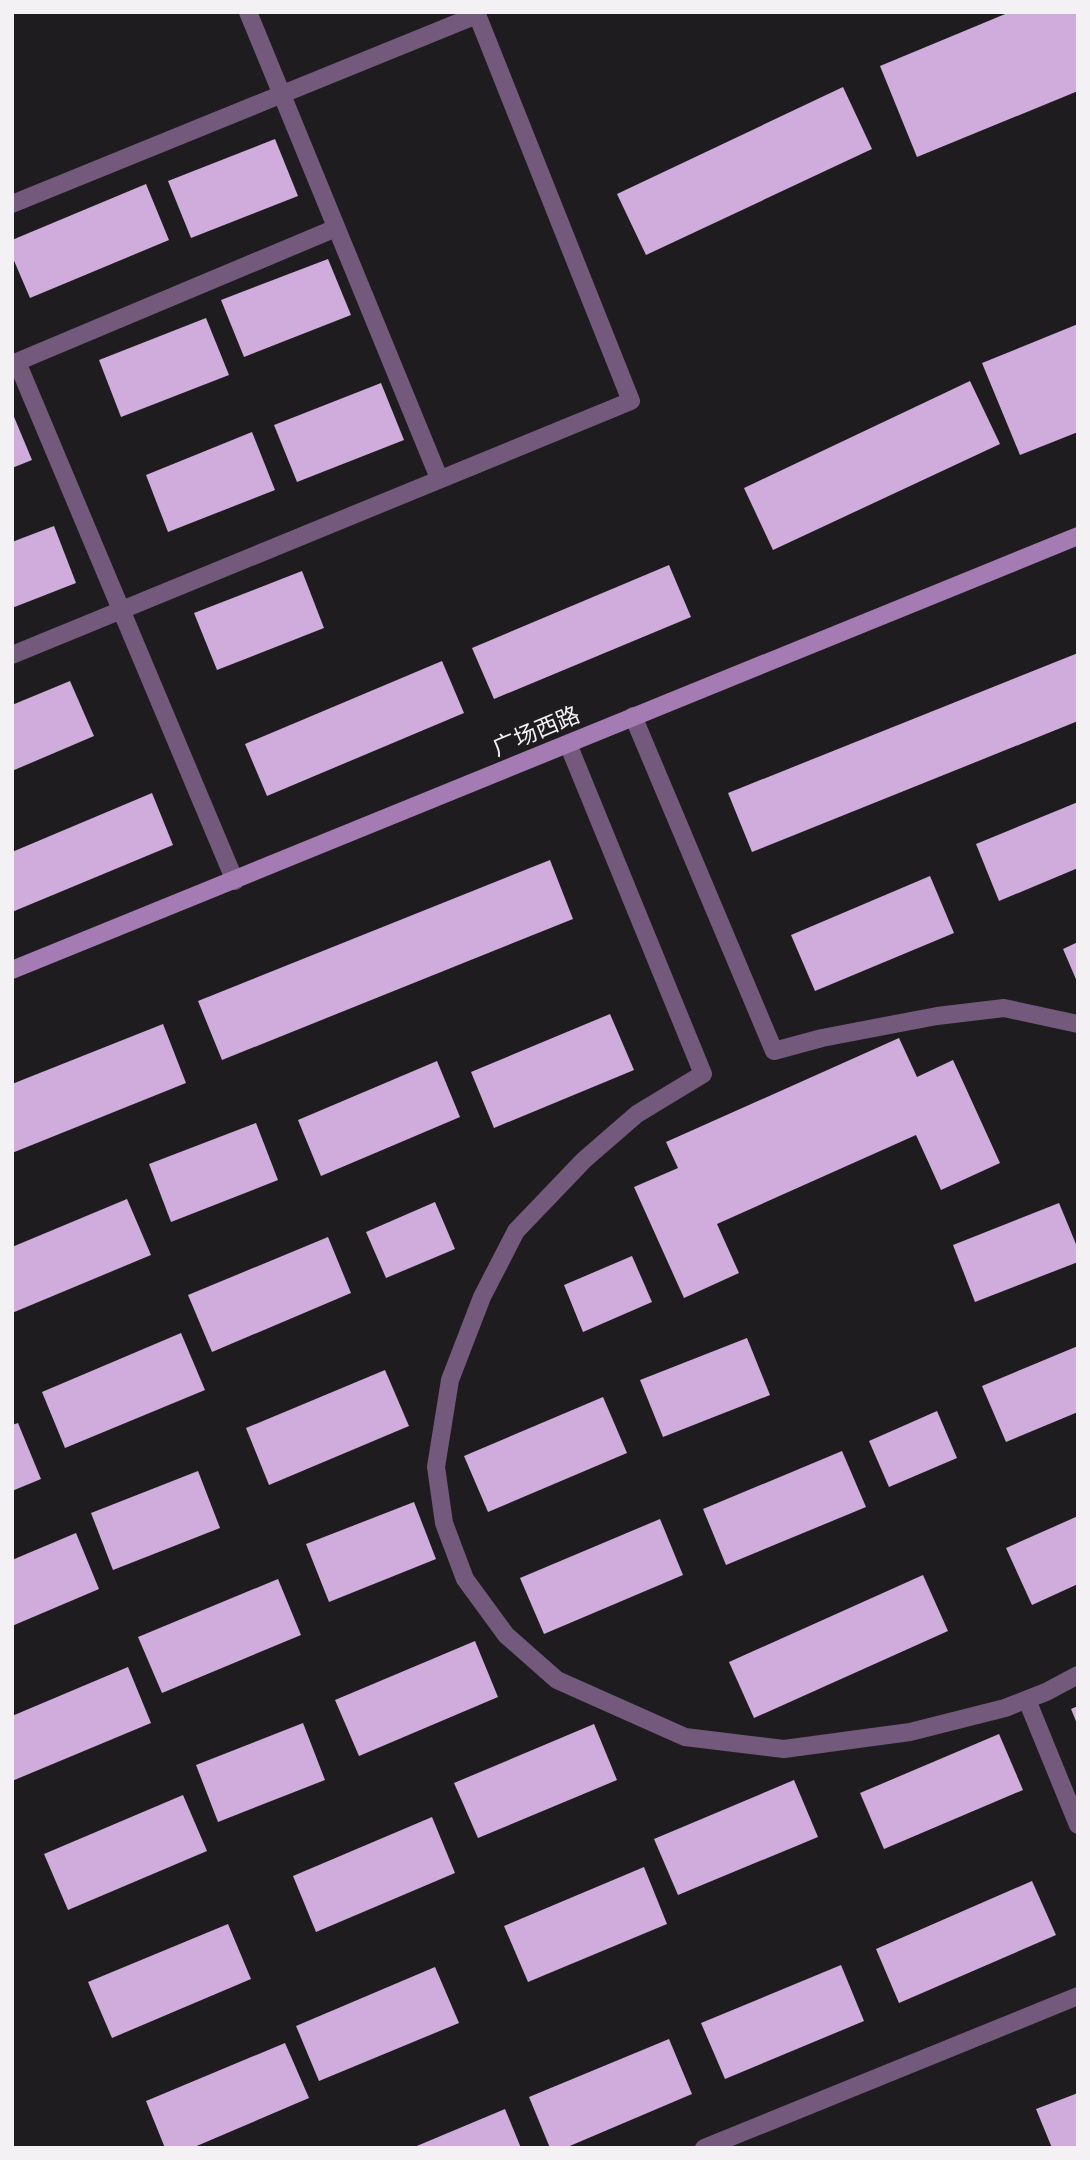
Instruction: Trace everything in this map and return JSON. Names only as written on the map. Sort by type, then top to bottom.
[{"type":"main road","name":"广场西路","points":[[12,971],[1078,536]]},
{"type":"street","points":[[248,12],[439,478]]},
{"type":"street","points":[[12,204],[476,14],[631,401],[12,655]]},
{"type":"street","points":[[235,881],[15,363],[336,228]]},
{"type":"street","points":[[633,716],[774,1051],[822,1038],[911,1021],[1004,1008],[1078,1024]]},
{"type":"street","points":[[568,744],[703,1074],[637,1114],[584,1160],[516,1231],[482,1297],[450,1380],[436,1467],[444,1523],[465,1579],[506,1635],[557,1680],[685,1737],[784,1749],[910,1732],[1005,1708],[1078,1675]]},
{"type":"street","points":[[1027,1700],[1078,1825]]},
{"type":"street","points":[[704,2148],[1078,1996]]},
{"type":"building","points":[[1010,12],[1078,12],[1078,91],[917,157],[880,66]]},
{"type":"building","points":[[843,87],[872,149],[646,255],[617,194]]},
{"type":"building","points":[[275,139],[298,196],[191,238],[168,181]]},
{"type":"building","points":[[146,184],[169,240],[30,298],[12,256],[12,240]]},
{"type":"building","points":[[328,259],[351,315],[244,357],[221,300]]},
{"type":"building","points":[[206,318],[229,375],[121,417],[99,360]]},
{"type":"building","points":[[1078,324],[1078,432],[1020,455],[982,363]]},
{"type":"building","points":[[970,381],[1000,444],[773,550],[744,488]]},
{"type":"building","points":[[381,383],[404,440],[297,482],[274,425]]},
{"type":"building","points":[[12,412],[32,460],[12,468]]},
{"type":"building","points":[[252,432],[275,490],[168,532],[146,475]]},
{"type":"building","points":[[54,526],[76,583],[12,608],[12,542]]},
{"type":"building","points":[[669,565],[691,617],[494,699],[472,648]]},
{"type":"building","points":[[302,571],[324,628],[217,670],[194,613]]},
{"type":"building","points":[[1078,653],[1078,721],[752,852],[728,793]]},
{"type":"building","points":[[442,661],[464,713],[267,796],[245,744]]},
{"type":"building","points":[[70,681],[94,736],[12,771],[12,705]]},
{"type":"building","points":[[152,793],[173,845],[12,912],[12,852]]},
{"type":"building","points":[[1078,802],[1078,868],[999,901],[976,844]]},
{"type":"building","points":[[550,860],[573,919],[222,1060],[198,1001]]},
{"type":"building","points":[[930,876],[954,933],[815,991],[791,935]]},
{"type":"building","points":[[1078,942],[1078,984],[1063,949]]},
{"type":"building","points":[[610,1014],[634,1070],[494,1128],[471,1072]]},
{"type":"building","points":[[163,1024],[186,1083],[12,1153],[12,1084]]},
{"type":"building","points":[[899,1038],[917,1077],[953,1060],[1000,1163],[941,1190],[916,1135],[717,1224],[739,1273],[684,1298],[634,1187],[678,1168],[666,1142]]},
{"type":"building","points":[[437,1061],[460,1117],[321,1176],[298,1120]]},
{"type":"building","points":[[256,1123],[278,1180],[171,1222],[149,1164]]},
{"type":"building","points":[[127,1199],[151,1255],[12,1313],[12,1247]]},
{"type":"building","points":[[435,1202],[455,1249],[386,1278],[366,1232]]},
{"type":"building","points":[[1059,1203],[1078,1249],[1078,1262],[975,1302],[953,1245]]},
{"type":"building","points":[[328,1237],[351,1293],[212,1352],[188,1295]]},
{"type":"building","points":[[632,1256],[652,1302],[583,1332],[564,1285]]},
{"type":"building","points":[[181,1333],[205,1390],[65,1448],[42,1392]]},
{"type":"building","points":[[747,1338],[770,1395],[663,1437],[640,1380]]},
{"type":"building","points":[[1078,1346],[1078,1412],[1006,1442],[982,1386]]},
{"type":"building","points":[[385,1370],[409,1426],[269,1485],[246,1428]]},
{"type":"building","points":[[603,1397],[627,1453],[488,1512],[464,1456]]},
{"type":"building","points":[[937,1411],[957,1458],[889,1487],[869,1441]]},
{"type":"building","points":[[18,1423],[41,1479],[12,1491],[12,1425]]},
{"type":"building","points":[[842,1451],[866,1507],[726,1565],[703,1509]]},
{"type":"building","points":[[198,1471],[220,1528],[113,1570],[91,1513]]},
{"type":"building","points":[[414,1502],[436,1559],[329,1602],[306,1544]]},
{"type":"building","points":[[1078,1516],[1078,1584],[1032,1605],[1006,1548]]},
{"type":"building","points":[[660,1519],[683,1575],[544,1634],[520,1578]]},
{"type":"building","points":[[76,1533],[99,1589],[12,1626],[12,1560]]},
{"type":"building","points":[[923,1575],[948,1631],[754,1718],[729,1662]]},
{"type":"building","points":[[278,1579],[301,1635],[162,1693],[138,1637]]},
{"type":"building","points":[[475,1641],[498,1697],[359,1756],[335,1700]]},
{"type":"building","points":[[128,1667],[151,1723],[12,1781],[12,1716]]},
{"type":"building","points":[[1078,1706],[1078,1726],[1071,1709]]},
{"type":"building","points":[[303,1723],[325,1780],[218,1822],[196,1765]]},
{"type":"building","points":[[594,1724],[617,1780],[478,1838],[454,1783]]},
{"type":"building","points":[[999,1734],[1023,1790],[884,1849],[860,1793]]},
{"type":"building","points":[[794,1780],[818,1837],[678,1895],[654,1839]]},
{"type":"building","points":[[183,1795],[207,1851],[68,1910],[44,1854]]},
{"type":"building","points":[[432,1817],[455,1873],[316,1932],[293,1876]]},
{"type":"building","points":[[644,1867],[667,1924],[528,1982],[504,1926]]},
{"type":"building","points":[[1032,1881],[1056,1935],[899,2003],[876,1949]]},
{"type":"building","points":[[228,1924],[251,1979],[112,2038],[88,1982]]},
{"type":"building","points":[[841,1965],[864,2021],[725,2079],[701,2023]]},
{"type":"building","points":[[435,1967],[459,2023],[319,2081],[296,2026]]},
{"type":"building","points":[[669,2039],[692,2094],[565,2148],[550,2148],[529,2097]]},
{"type":"building","points":[[285,2043],[309,2098],[192,2148],[165,2148],[146,2101]]},
{"type":"building","points":[[1078,2093],[1078,2148],[1052,2148],[1036,2109]]},
{"type":"building","points":[[505,2109],[521,2148],[412,2148]]}]
